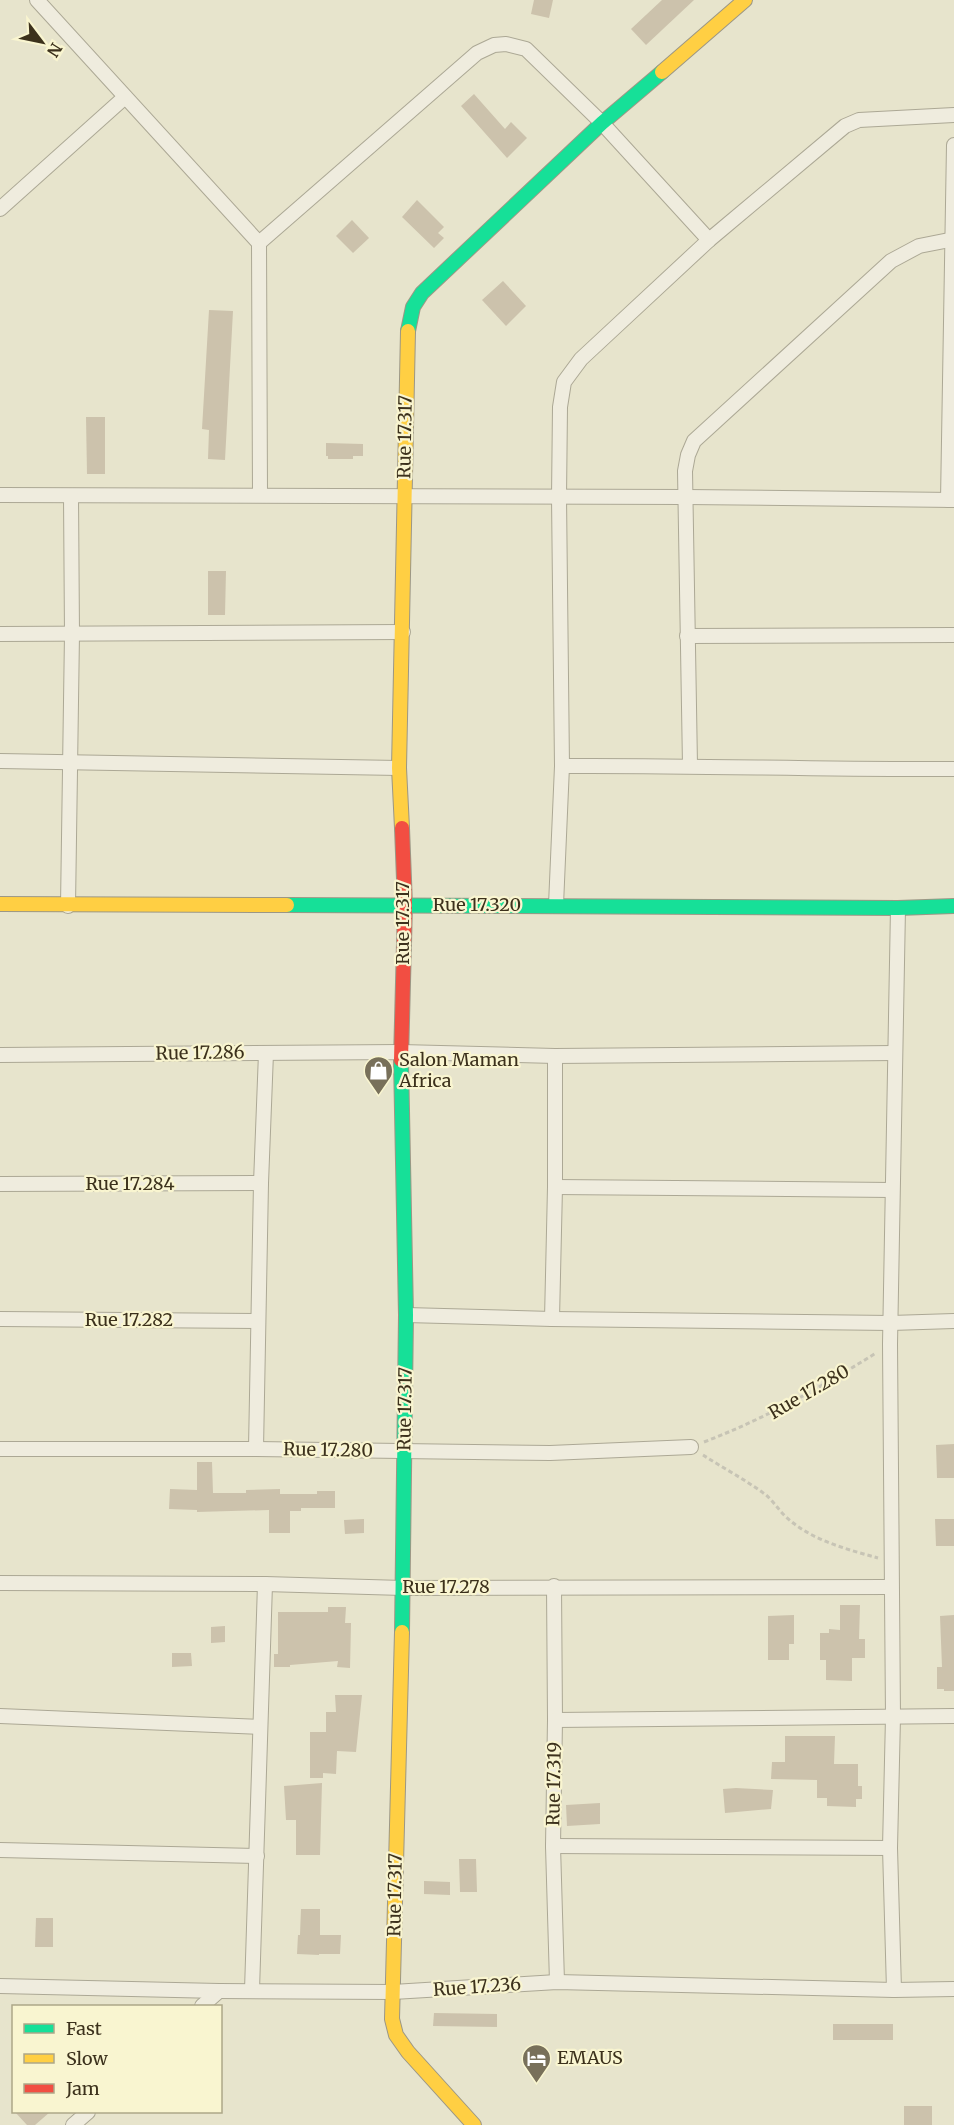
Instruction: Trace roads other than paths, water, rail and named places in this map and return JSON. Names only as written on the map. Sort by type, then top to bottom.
[{"type":"street","points":[[37,0],[259,243],[260,495]]},
{"type":"street","name":"Rue 17.317","points":[[474,2125],[408,2052],[396,2035],[392,2019],[405,1452],[406,1315],[400,1052],[405,905],[399,768],[408,331],[413,307],[422,293],[602,123],[745,0]]},
{"type":"street","points":[[259,243],[477,53],[494,45],[506,44],[526,49],[602,123],[709,240]]},
{"type":"street","points":[[0,209],[124,97]]},
{"type":"street","points":[[556,905],[562,766],[559,497],[560,407],[564,382],[581,359],[709,240],[845,126],[860,120],[954,115]]},
{"type":"street","points":[[0,495],[951,500],[954,145]]},
{"type":"street","points":[[690,765],[685,471],[688,454],[694,441],[891,261],[919,246],[953,239]]},
{"type":"street","points":[[68,906],[72,634],[71,496]]},
{"type":"street","points":[[0,634],[403,632]]},
{"type":"street","points":[[687,636],[954,635]]},
{"type":"street","points":[[0,761],[399,768]]},
{"type":"street","points":[[562,766],[690,765],[839,770],[954,769]]},
{"type":"street","name":"Rue 17.320","points":[[0,904],[898,908],[954,906]]},
{"type":"street","points":[[894,1990],[890,1848],[893,1717],[890,1344],[898,908]]},
{"type":"street","name":"Rue 17.286","points":[[0,1055],[400,1052],[555,1056],[895,1053]]},
{"type":"street","points":[[256,1449],[257,1321],[266,1053]]},
{"type":"street","points":[[552,1319],[555,1056]]},
{"type":"street","name":"Rue 17.284","points":[[0,1184],[261,1184]]},
{"type":"street","points":[[555,1187],[892,1190]]},
{"type":"street","points":[[406,1315],[891,1323],[954,1321]]},
{"type":"street","name":"Rue 17.282","points":[[0,1319],[257,1321]]},
{"type":"street","name":"Rue 17.280","points":[[0,1449],[256,1449],[550,1453],[691,1447]]},
{"type":"street","name":"Rue 17.278","points":[[0,1583],[265,1584],[403,1588],[891,1587]]},
{"type":"street","points":[[252,1990],[265,1584]]},
{"type":"street","name":"Rue 17.319","points":[[554,1586],[553,1846],[557,1982]]},
{"type":"street","points":[[0,1716],[260,1727]]},
{"type":"street","points":[[555,1720],[954,1716]]},
{"type":"street","points":[[553,1846],[890,1848]]},
{"type":"street","points":[[0,1850],[257,1856]]},
{"type":"street","name":"Rue 17.236","points":[[0,1986],[393,1992],[557,1982],[894,1990],[954,1989]]},
{"type":"street","points":[[204,2005],[219,1991]]},
{"type":"street","points":[[73,2125],[87,2113]]},
{"type":"place","name":"Salon Maman Africa","points":[[378,1096]]},
{"type":"place","name":"EMAUS","points":[[536,2084]]}]
